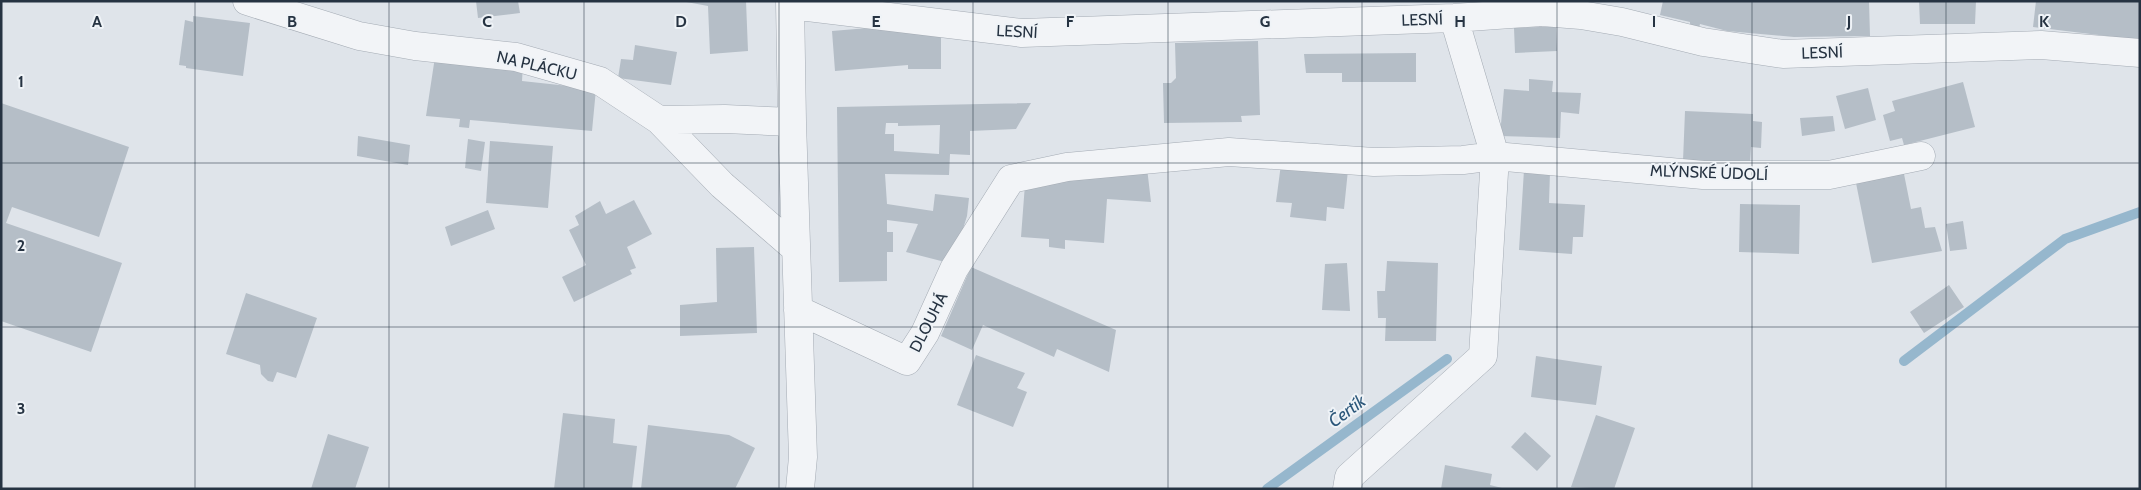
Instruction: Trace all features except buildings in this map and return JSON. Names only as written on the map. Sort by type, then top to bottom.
[{"type":"street","name":"NA PLÁCKU","points":[[247,1],[359,36],[415,46],[516,57],[600,80],[658,120],[722,185],[796,248]]},
{"type":"street","points":[[790,3],[803,457],[800,489]]},
{"type":"street","name":"LESNÍ","points":[[790,3],[1022,33],[1454,18],[1542,12],[1582,15],[1622,22],[1704,42],[1783,54],[2041,44],[2140,53]]},
{"type":"street","points":[[1346,489],[1349,477],[1484,356],[1495,156],[1454,18]]},
{"type":"street","points":[[658,120],[725,119],[792,122]]},
{"type":"street","name":"MLÝNSKÉ ÚDOLÍ","points":[[1010,179],[1067,167],[1229,152],[1374,162],[1464,160],[1495,156],[1704,176],[1829,175],[1921,156]]},
{"type":"street","name":"DLOUHÁ","points":[[798,310],[907,362],[926,333],[954,269],[1010,179]]},
{"type":"waterway","points":[[1904,361],[2065,239],[2140,212]]},
{"type":"waterway","name":"Čertík","points":[[1267,489],[1447,359]]}]
